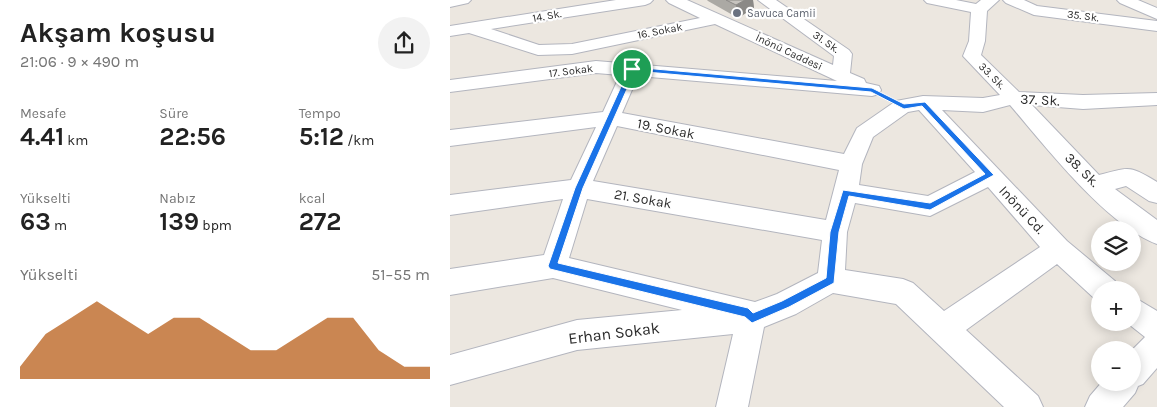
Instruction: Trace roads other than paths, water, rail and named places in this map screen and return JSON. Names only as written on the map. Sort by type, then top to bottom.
[{"type":"street","points":[[450,1],[463,0]]},
{"type":"street","name":"14. Sk.","points":[[450,31],[473,29],[644,0]]},
{"type":"street","name":"İnönü Caddesi","points":[[674,0],[840,76],[913,105]]},
{"type":"street","name":"31. Sk.","points":[[766,0],[843,54],[840,76]]},
{"type":"street","points":[[932,0],[985,4]]},
{"type":"street","name":"35. Sk.","points":[[1011,0],[1034,10],[1157,26]]},
{"type":"street","points":[[1125,0],[1157,14]]},
{"type":"street","name":"33. Sk.","points":[[985,4],[972,56],[1014,98]]},
{"type":"street","name":"16. Sokak","points":[[473,29],[538,50],[572,49],[718,19]]},
{"type":"street","points":[[572,49],[596,67]]},
{"type":"street","name":"17. Sokak","points":[[450,86],[596,67],[872,90]]},
{"type":"street","points":[[553,266],[579,188],[632,69]]},
{"type":"street","name":"37. Sk.","points":[[913,105],[983,105],[1014,98],[1083,102],[1157,99]]},
{"type":"street","name":"38. Sk.","points":[[1014,98],[1047,136],[1096,185],[1135,220],[1157,233]]},
{"type":"street","points":[[913,105],[864,133],[851,164],[846,192],[835,232],[831,280],[902,292],[1027,407]]},
{"type":"street","name":"Inönü Cd.","points":[[913,105],[990,175],[1058,249],[1095,281]]},
{"type":"street","name":"19. Sokak","points":[[450,138],[610,118],[851,164]]},
{"type":"street","points":[[846,192],[930,206],[990,175]]},
{"type":"street","points":[[1096,185],[1129,176],[1157,194]]},
{"type":"street","name":"21. Sokak","points":[[450,206],[579,188],[835,232]]},
{"type":"street","points":[[943,330],[1058,249]]},
{"type":"street","points":[[450,282],[553,266],[748,313],[752,318],[732,407]]},
{"type":"street","name":"Erhan Sokak","points":[[450,370],[577,335],[752,318],[786,304],[831,280]]},
{"type":"street","points":[[1141,316],[1157,328]]},
{"type":"street","points":[[1141,362],[1157,345]]},
{"type":"street","points":[[1102,407],[1116,391]]},
{"type":"place","name":"Savuca Camii","points":[[737,13]]}]
